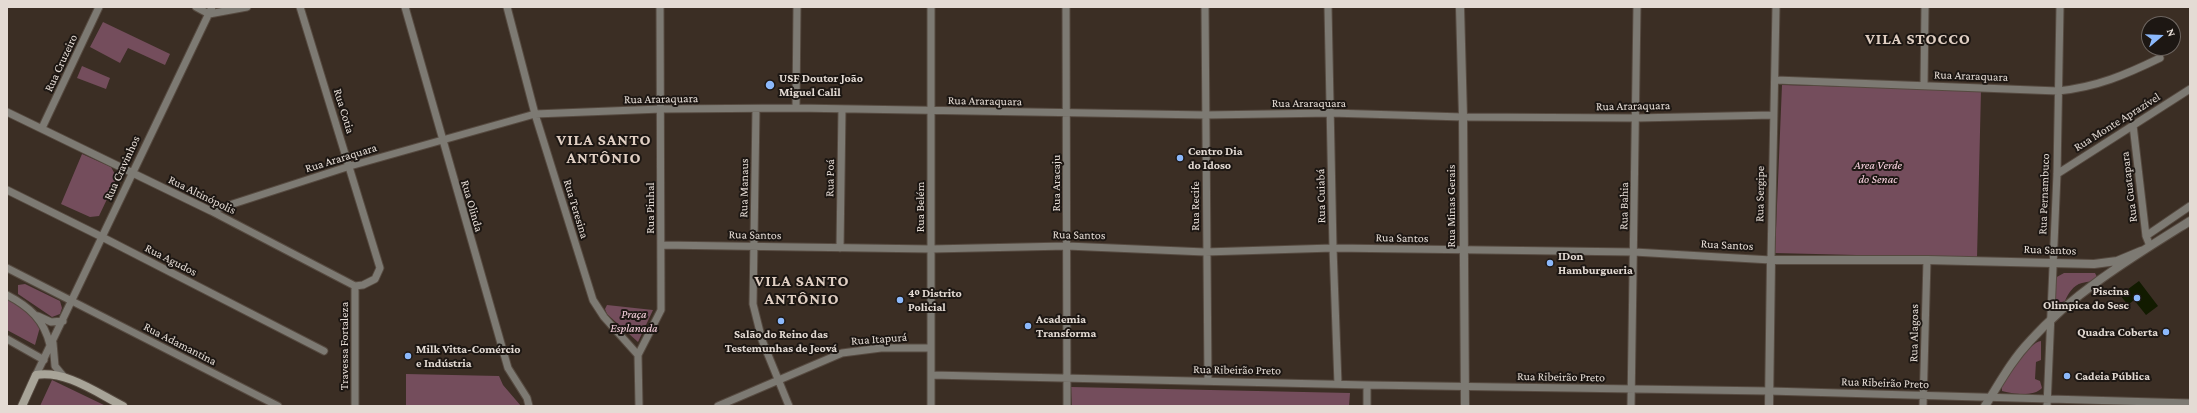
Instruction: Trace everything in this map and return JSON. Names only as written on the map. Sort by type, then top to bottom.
[{"type":"main road","points":[[22,406],[36,375],[49,374],[64,377],[123,406]]},
{"type":"street","name":"Rua Cruzeiro","points":[[42,128],[99,7]]},
{"type":"street","points":[[196,7],[208,14],[247,7]]},
{"type":"street","name":"Rua Cravinhos","points":[[36,375],[73,301],[132,173],[212,7]]},
{"type":"street","name":"Rua Cotia","points":[[300,7],[350,166],[380,268],[376,279],[363,285],[355,286]]},
{"type":"street","name":"Rua Olinda","points":[[405,7],[508,368],[527,398],[529,406]]},
{"type":"street","name":"Rua Teresina","points":[[507,7],[535,114],[593,300],[604,317],[638,356]]},
{"type":"street","name":"Rua Pinhal","points":[[638,356],[661,310],[660,7]]},
{"type":"street","points":[[796,108],[797,7]]},
{"type":"street","name":"Rua Belém","points":[[931,7],[931,406]]},
{"type":"street","name":"Rua Aracaju","points":[[1066,7],[1068,246],[1067,406]]},
{"type":"street","name":"Rua Recife","points":[[1205,7],[1205,252],[1208,381]]},
{"type":"street","name":"Rua Cuiabá","points":[[1328,7],[1331,114],[1332,248],[1338,384]]},
{"type":"street","name":"Rua Minas Gerais","points":[[1460,7],[1463,117],[1465,406]]},
{"type":"street","name":"Rua Bahia","points":[[1631,406],[1637,7]]},
{"type":"street","name":"Rua Sergipe","points":[[1769,406],[1773,114],[1776,80],[1776,7]]},
{"type":"street","points":[[1924,85],[1925,7]]},
{"type":"street","name":"Rua Pernambuco","points":[[2047,402],[2056,174],[2060,7]]},
{"type":"street","name":"Rua Araraquara","points":[[1776,80],[2058,90],[2084,88],[2119,78],[2160,58]]},
{"type":"street","name":"Rua Monte Aprazível","points":[[2056,174],[2190,89]]},
{"type":"street","name":"Rua Araraquara","points":[[211,211],[350,166],[535,114],[660,108],[796,108],[1206,115],[1331,114],[1463,117],[1636,118],[1773,114]]},
{"type":"street","name":"Rua Manaus","points":[[756,109],[753,304],[762,340],[789,406]]},
{"type":"street","name":"Rua Poá","points":[[840,248],[842,109]]},
{"type":"street","name":"Rua Altinópolis","points":[[7,112],[211,211],[355,286]]},
{"type":"street","name":"Rua Guatapara","points":[[2133,125],[2146,236],[2150,246]]},
{"type":"street","name":"Rua Agudos","points":[[7,190],[324,351]]},
{"type":"street","points":[[2146,236],[2190,206]]},
{"type":"street","points":[[1985,406],[2011,363],[2030,341],[2051,321],[2100,280],[2190,221]]},
{"type":"street","name":"Rua Santos","points":[[661,245],[932,249],[1068,246],[1205,252],[1332,248],[1463,251],[1634,252],[1771,260],[1927,260],[2094,264],[2117,261],[2141,252]]},
{"type":"street","name":"Rua Alagoas","points":[[1923,406],[1927,260]]},
{"type":"street","points":[[2094,264],[2101,270],[2100,280]]},
{"type":"street","name":"Rua Adamantina","points":[[7,268],[278,406]]},
{"type":"street","name":"Travessa Fortaleza","points":[[355,286],[355,406]]},
{"type":"street","points":[[7,295],[24,304],[35,313],[51,322],[63,320]]},
{"type":"street","points":[[35,313],[46,329],[52,342],[55,366],[64,377]]},
{"type":"street","points":[[7,339],[44,360]]},
{"type":"street","name":"Rua Itapurá","points":[[718,406],[842,353],[881,348],[931,348]]},
{"type":"street","points":[[638,356],[639,406]]},
{"type":"street","name":"Rua Ribeirão Preto","points":[[931,375],[1465,387],[1769,391],[1924,395],[2047,402],[2190,403]]},
{"type":"street","points":[[1367,385],[1367,406]]},
{"type":"green space","points":[[103,22],[170,54],[165,65],[128,48],[120,63],[90,47]]},
{"type":"green space","points":[[82,66],[110,78],[106,89],[77,78]]},
{"type":"green space","name":"Area Verde do Senac","points":[[1782,85],[1981,90],[1977,258],[1775,253]]},
{"type":"green space","points":[[82,154],[111,167],[117,178],[99,216],[90,217],[61,204]]},
{"type":"green space","points":[[2064,273],[2095,273],[2097,277],[2091,281],[2079,284],[2073,288],[2065,301],[2056,304],[2055,278]]},
{"type":"green space","points":[[25,284],[60,301],[62,308],[60,314],[52,317],[18,294],[18,285]]},
{"type":"green space","points":[[7,299],[26,310],[40,327],[35,345],[7,330]]},
{"type":"green space","name":"Praça Esplanada","points":[[607,305],[653,310],[638,342],[607,314],[605,309]]},
{"type":"green space","points":[[2041,341],[2041,360],[2036,362],[2035,379],[2040,381],[2042,388],[2034,393],[2028,394],[2017,394],[2002,391],[2002,386],[2025,353],[2036,343]]},
{"type":"green space","points":[[406,374],[499,376],[503,385],[521,406],[406,406]]},
{"type":"green space","points":[[52,380],[106,406],[40,406]]},
{"type":"green space","points":[[1071,387],[1350,393],[1349,406],[1072,406]]},
{"type":"shaded area","name":"Piscina Olimpica do Sesc","points":[[2139,281],[2158,306],[2146,315],[2134,300],[2128,305],[2120,295]]},
{"type":"place","name":"USF Doutor João Miguel Calil","points":[[770,85]]},
{"type":"place","name":"Centro Dia do Idoso","points":[[1180,158]]},
{"type":"place","name":"IDon Hamburgueria","points":[[1550,263]]},
{"type":"place","name":"Piscina Olimpica do Sesc","points":[[2137,298]]},
{"type":"place","name":"4º Distrito Policial","points":[[900,300]]},
{"type":"place","name":"Salão do Reino das Testemunhas de Jeová","points":[[781,321]]},
{"type":"place","name":"Academia Transforma","points":[[1028,326]]},
{"type":"place","name":"Quadra Coberta","points":[[2166,332]]},
{"type":"place","name":"Milk Vitta-Comércio e Indústria","points":[[408,356]]},
{"type":"place","name":"Cadeia Pública","points":[[2067,376]]},
{"type":"district","name":"VILA STOCCO","points":[[1918,39]]},
{"type":"district","name":"VILA SANTO ANTÔNIO","points":[[604,149]]},
{"type":"district","name":"VILA SANTO ANTÔNIO","points":[[802,290]]}]
